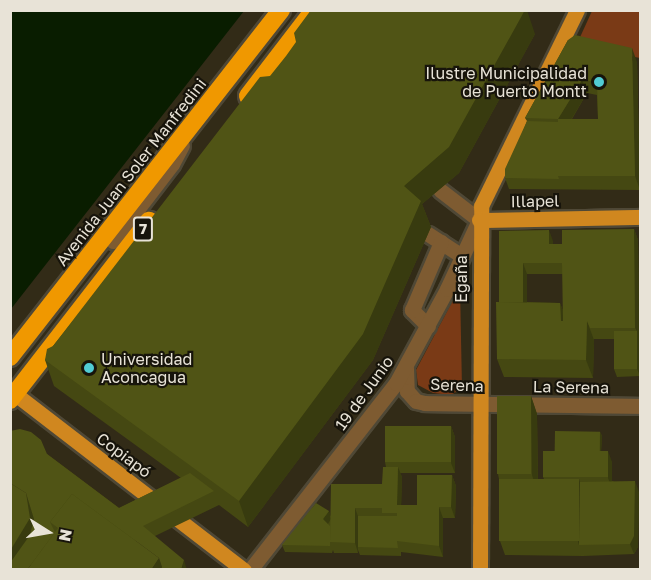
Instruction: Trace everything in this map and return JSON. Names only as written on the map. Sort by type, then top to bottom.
[{"type":"highway","name":"Avenida Juan Soler Manfredini","points":[[10,357],[281,10]]},
{"type":"highway","points":[[233,115],[279,70],[314,10]]},
{"type":"highway","name":"7","points":[[12,395],[189,171]]},
{"type":"main road","name":"Egaña","points":[[480,570],[479,219],[493,177],[573,15]]},
{"type":"main road","name":"Illapel","points":[[479,219],[640,217]]},
{"type":"main road","name":"Copiapó","points":[[12,395],[244,570]]},
{"type":"street","points":[[113,241],[172,164],[186,131]]},
{"type":"street","points":[[440,190],[479,219]]},
{"type":"street","name":"19 de Junio","points":[[250,570],[407,365],[479,219]]},
{"type":"street","points":[[428,326],[412,310],[434,238],[462,256]]},
{"type":"street","name":"Serena","points":[[407,365],[405,384],[416,401],[501,404]]},
{"type":"street","name":"La Serena","points":[[501,404],[640,406]]},
{"type":"shaded area","points":[[10,11],[244,11],[11,309]]},
{"type":"shaded area","points":[[592,11],[640,11],[640,58],[576,46]]},
{"type":"shaded area","points":[[460,287],[462,388],[451,395],[433,393],[418,385],[416,370]]},
{"type":"building","points":[[311,10],[525,10],[449,147],[404,186],[421,201],[363,334],[239,501],[45,360],[47,349],[53,346],[260,77],[270,76],[286,56],[296,42],[294,33]]},
{"type":"building","points":[[575,35],[632,48],[635,176],[558,176],[558,119],[525,118],[568,40]],"holes":[[[582,80],[597,82],[598,119],[558,119]]]},
{"type":"building","points":[[527,121],[558,122],[559,179],[505,178],[505,169]]},
{"type":"building","points":[[634,229],[635,328],[590,328],[587,321],[563,321],[562,263],[523,263],[523,302],[499,302],[499,231],[549,230],[549,244],[562,244],[562,230]]},
{"type":"building","points":[[496,302],[560,303],[561,321],[587,321],[586,360],[497,359]]},
{"type":"building","points":[[614,331],[637,331],[637,369],[614,369]]},
{"type":"building","points":[[497,396],[531,396],[531,474],[497,474]]},
{"type":"building","points":[[385,426],[451,426],[451,462],[385,462]]},
{"type":"building","points":[[20,429],[31,432],[41,440],[47,454],[119,508],[190,473],[214,491],[143,526],[184,560],[181,570],[161,570],[159,558],[72,494],[50,522],[55,532],[27,570],[10,570],[10,563],[30,535],[34,519],[26,493],[10,483],[10,431]]},
{"type":"building","points":[[555,431],[600,432],[600,452],[555,451]]},
{"type":"building","points":[[543,451],[608,451],[608,477],[543,477]]},
{"type":"building","points":[[383,467],[398,467],[397,505],[417,505],[417,475],[452,475],[451,507],[439,507],[439,546],[397,541],[397,513],[382,513],[382,508],[355,508],[355,543],[330,542],[331,484],[382,484]]},
{"type":"building","points":[[499,479],[579,479],[579,541],[499,541]]},
{"type":"building","points":[[635,481],[634,536],[630,544],[579,545],[580,482]]},
{"type":"building","points":[[10,483],[26,493],[30,518],[10,551]]},
{"type":"building","points":[[72,494],[159,558],[151,570],[27,570],[58,528],[50,522]]},
{"type":"building","points":[[316,503],[329,511],[323,519],[330,526],[330,546],[282,545]]},
{"type":"building","points":[[358,516],[397,516],[398,548],[358,547]]},
{"type":"place","name":"Ilustre Municipalidad de Puerto Montt","points":[[599,82]]},
{"type":"place","name":"Universidad Aconcagua","points":[[89,368]]}]
